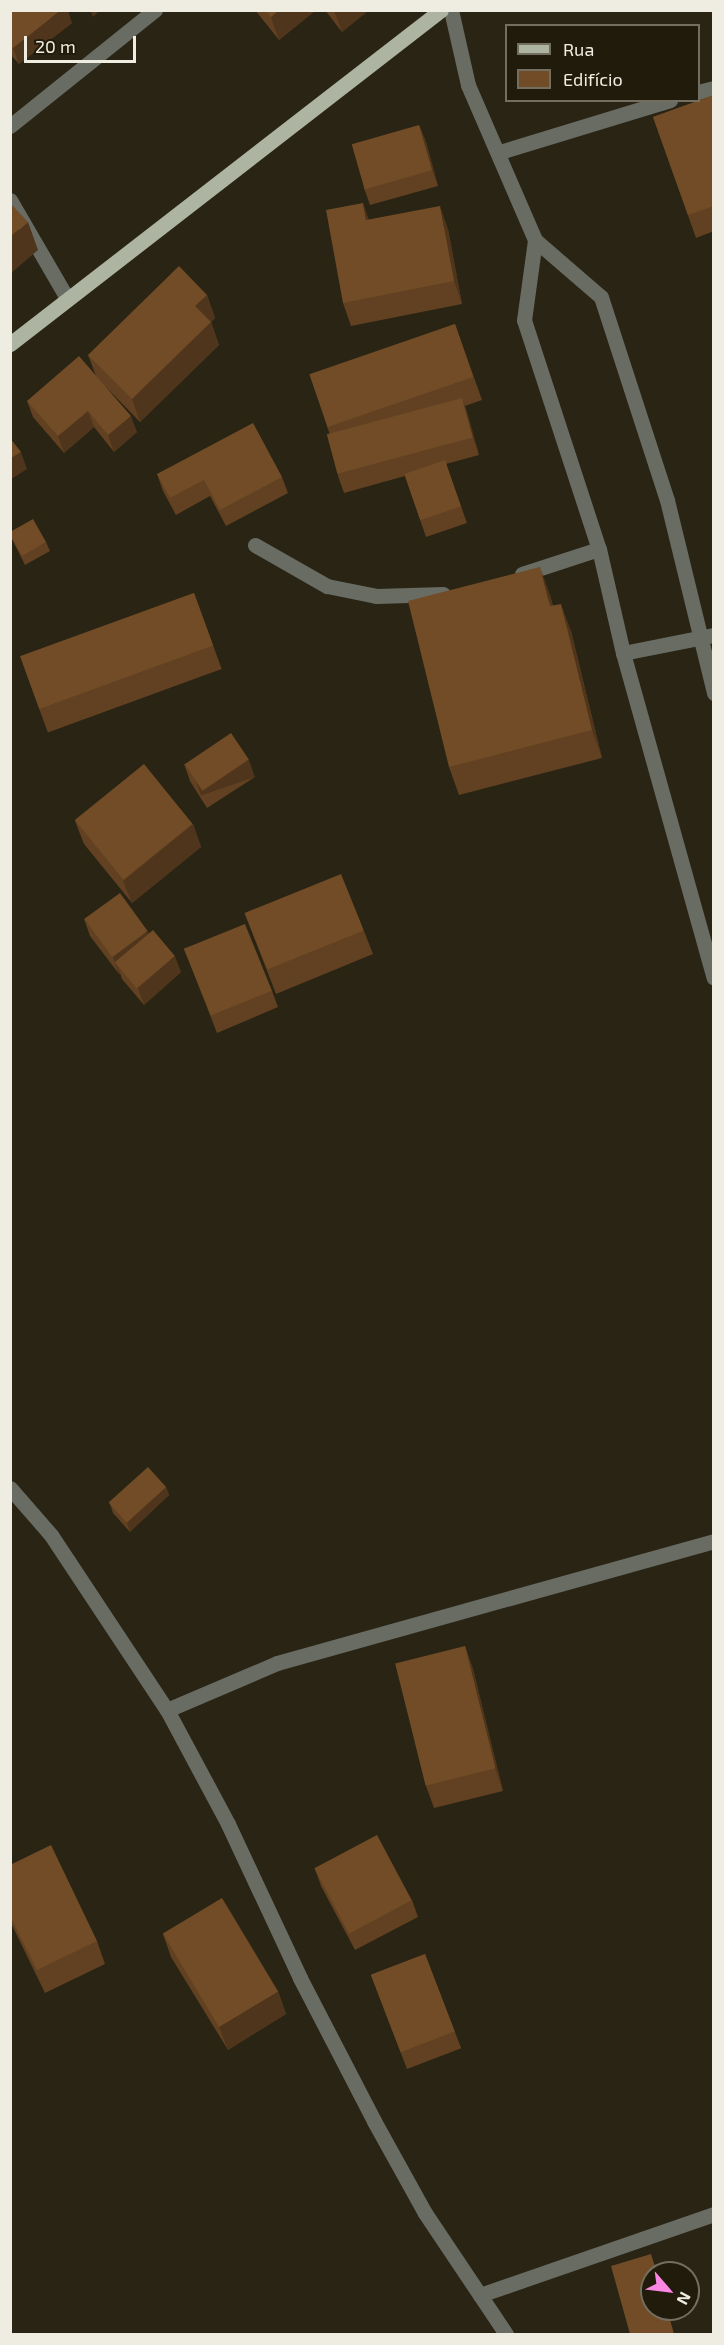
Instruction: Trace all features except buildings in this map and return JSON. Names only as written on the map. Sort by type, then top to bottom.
[{"type":"main road","points":[[10,344],[441,10]]},
{"type":"street","points":[[10,126],[154,10]]},
{"type":"street","points":[[451,10],[468,85],[500,152],[535,240],[601,297],[667,500],[706,636],[714,693]]},
{"type":"street","points":[[500,152],[663,102]]},
{"type":"street","points":[[10,200],[68,298]]},
{"type":"street","points":[[535,240],[524,320],[599,549],[623,653],[714,978]]},
{"type":"street","points":[[255,545],[327,586],[354,593],[431,596],[461,590]]},
{"type":"street","points":[[502,580],[599,549]]},
{"type":"street","points":[[623,653],[706,636]]},
{"type":"street","points":[[10,1488],[51,1534],[167,1710],[228,1824],[300,1978],[374,2121],[425,2213],[506,2334]]},
{"type":"street","points":[[167,1710],[277,1663],[714,1541]]},
{"type":"street","points":[[480,2295],[714,2214]]}]
